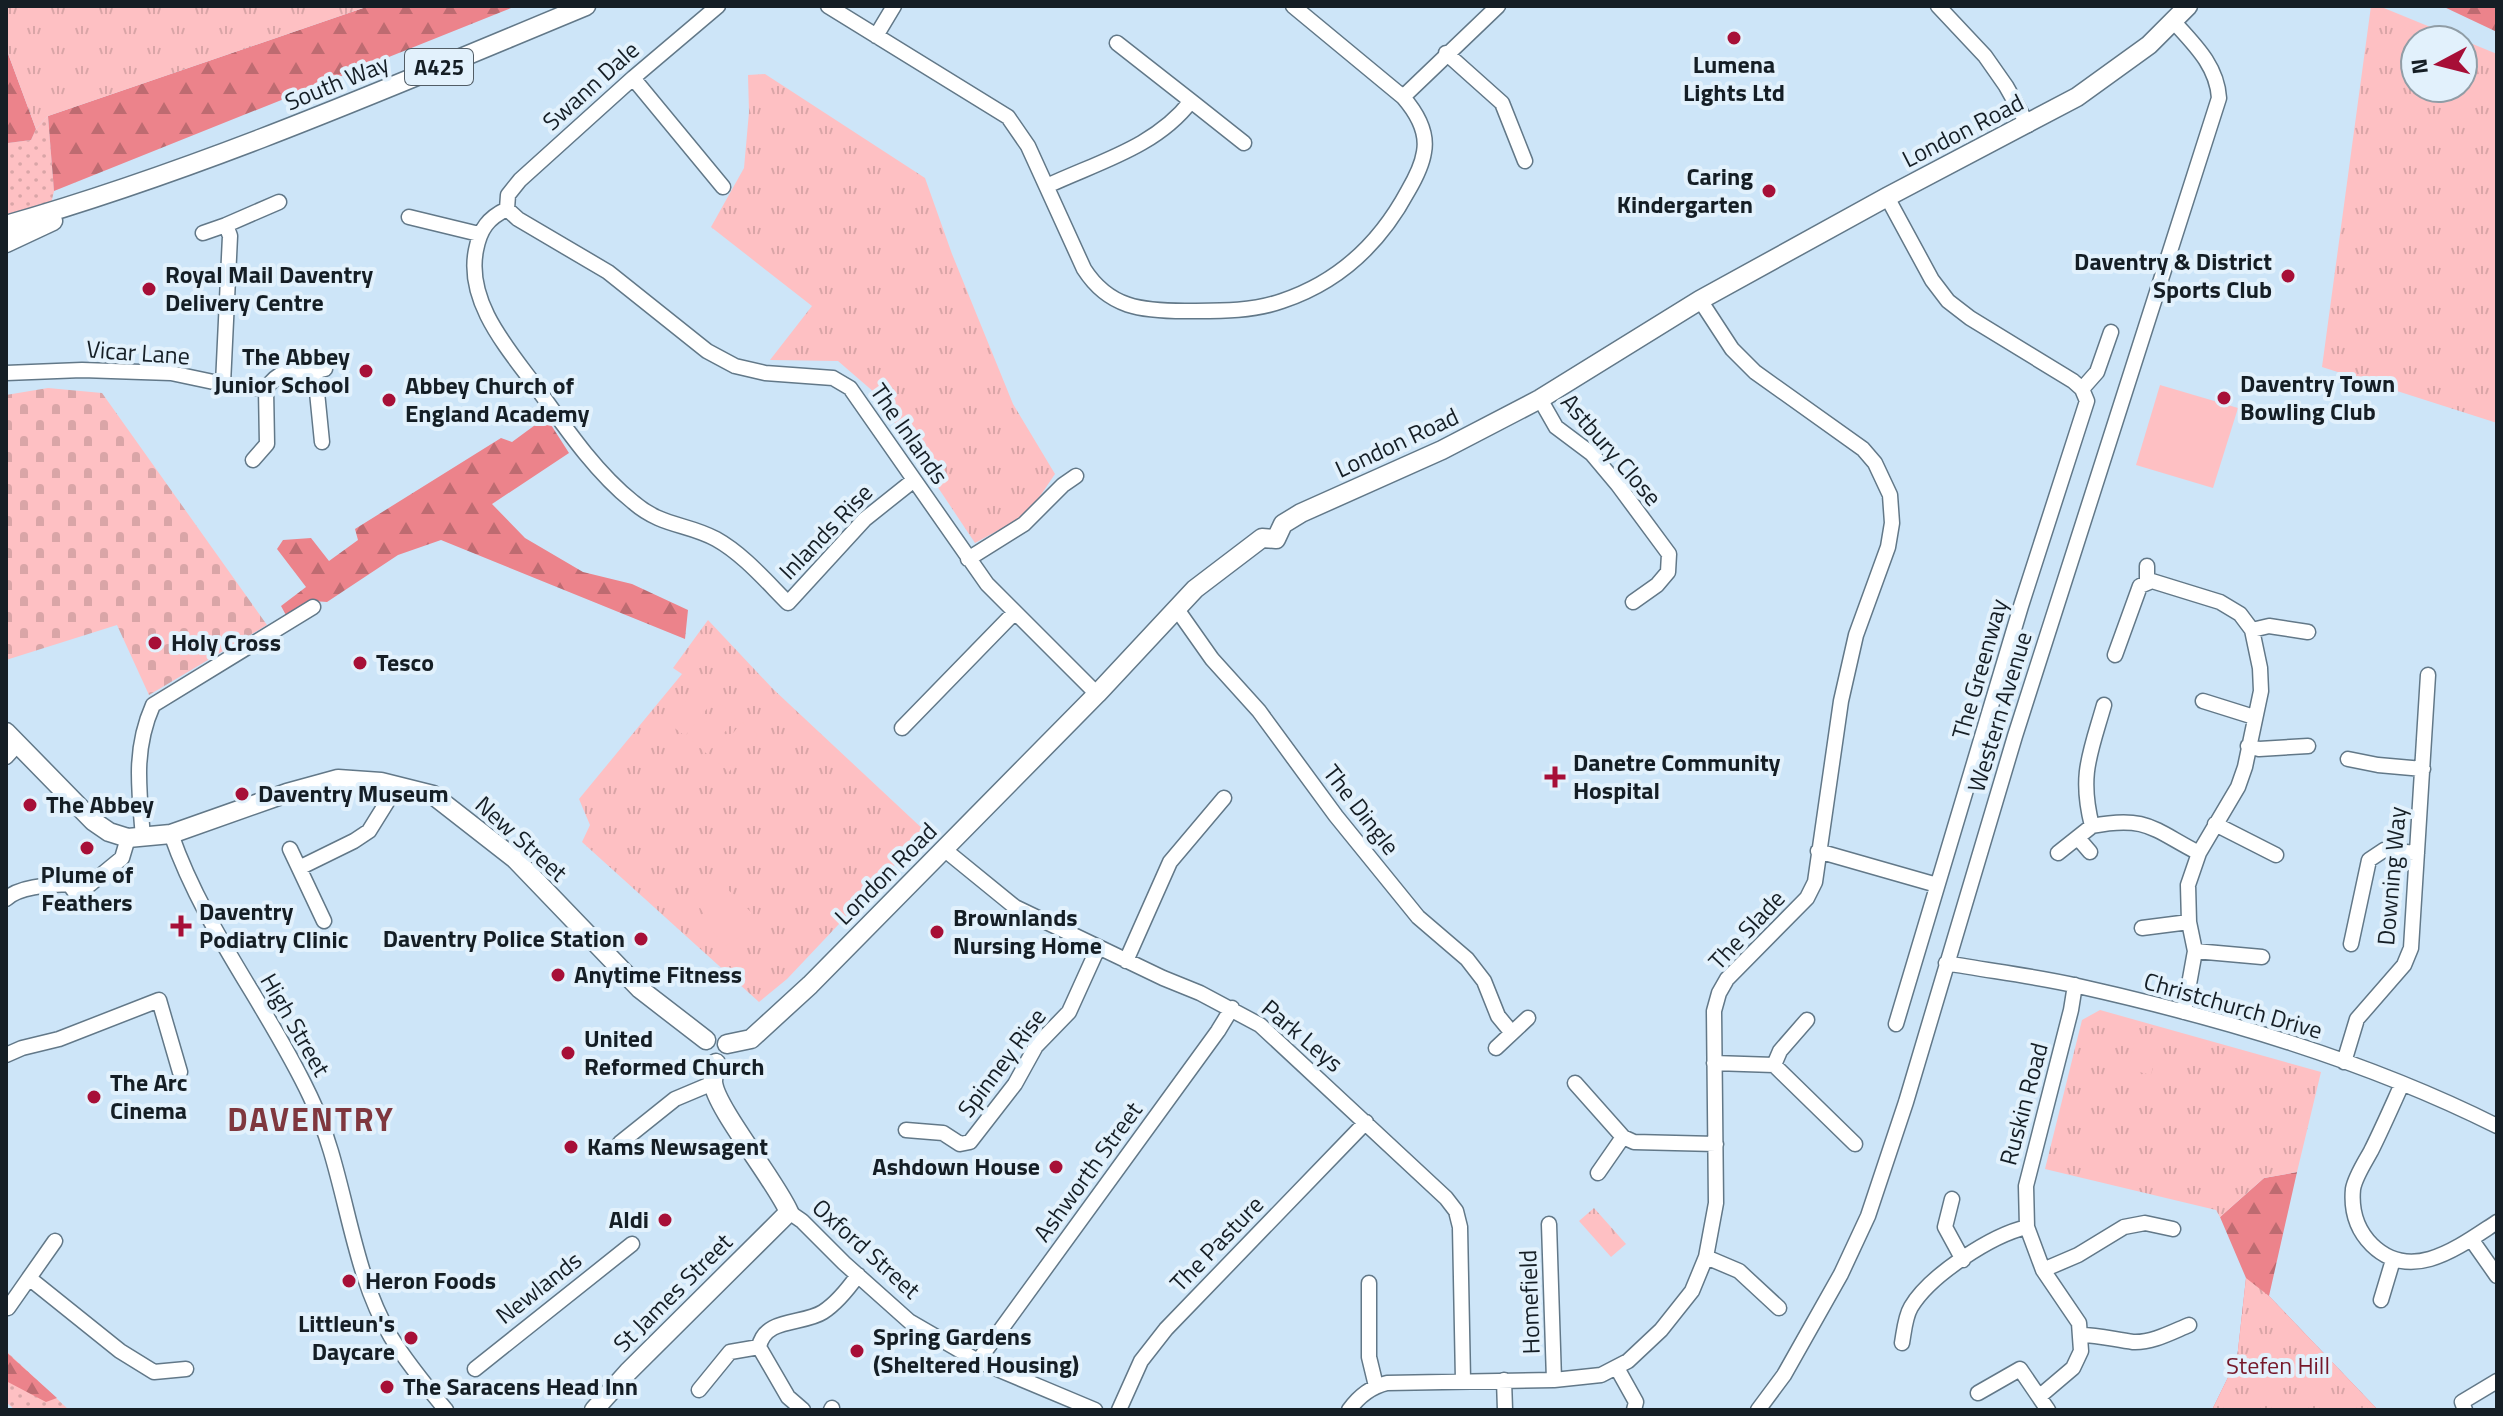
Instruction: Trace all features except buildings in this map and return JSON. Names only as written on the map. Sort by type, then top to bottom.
[{"type":"main road","name":"South Way","points":[[103,197],[293,127],[586,6]]},
{"type":"main road","name":"London Road","points":[[727,1044],[751,1039],[810,985],[1208,579],[1262,538],[1276,539],[1283,524],[1301,513],[1442,450],[1540,399],[1700,300],[2077,97],[2149,45],[2188,6]]},
{"type":"main road","name":"A425","points":[[6,225],[103,197]]},
{"type":"main road","name":"A425","points":[[6,243],[103,197]]},
{"type":"main road","points":[[10,745],[93,821],[109,832],[135,837]]},
{"type":"main road","name":"New Street","points":[[135,837],[171,834],[287,793],[338,779],[360,779],[433,795],[515,859],[640,989],[706,1040]]},
{"type":"main road","points":[[719,1037],[727,1044],[726,1057],[716,1063],[710,1062],[703,1055],[702,1047],[706,1040],[719,1037]]},
{"type":"main road","points":[[713,1083],[716,1063]]},
{"type":"main road","name":"Oxford Street","points":[[713,1083],[721,1102],[781,1194],[789,1212]]},
{"type":"main road","name":"St James Street","points":[[594,1410],[628,1372],[789,1212]]},
{"type":"street","name":"Swann Dale","points":[[507,209],[508,195],[520,180],[718,6]]},
{"type":"street","points":[[828,6],[1008,117],[1028,146],[1094,285],[1106,295],[1141,308],[1185,311],[1253,309],[1301,294],[1369,249],[1418,174],[1425,150],[1423,130],[1415,111],[1403,97],[1293,6]]},
{"type":"street","points":[[876,36],[894,6]]},
{"type":"street","points":[[1403,97],[1498,6]]},
{"type":"street","points":[[1938,6],[1985,56],[2028,125]]},
{"type":"street","name":"Western Avenue","points":[[1758,1410],[1798,1350],[1841,1274],[1868,1216],[1906,1102],[2029,692],[2219,98],[2213,68],[2174,22]]},
{"type":"street","points":[[1117,43],[1244,143]]},
{"type":"street","points":[[1446,53],[1502,103],[1525,161]]},
{"type":"street","points":[[633,78],[723,187]]},
{"type":"street","points":[[1047,186],[1154,138],[1178,119],[1191,101]]},
{"type":"street","points":[[1887,197],[1932,280],[1948,301],[2082,389]]},
{"type":"street","points":[[203,233],[279,202]]},
{"type":"street","points":[[409,217],[479,234],[494,215],[507,209]]},
{"type":"street","name":"The Inlands","points":[[507,209],[518,219],[608,272],[680,331],[735,366],[765,373],[833,378],[850,388],[987,584],[1097,694]]},
{"type":"street","points":[[223,384],[230,236],[226,225]]},
{"type":"street","name":"Inlands Rise","points":[[479,234],[475,256],[476,279],[491,323],[593,462],[635,505],[662,522],[712,537],[730,547],[788,603],[865,519],[914,480]]},
{"type":"street","name":"The Slade","points":[[1376,1386],[1463,1380],[1554,1380],[1601,1375],[1617,1368],[1643,1348],[1680,1307],[1692,1291],[1706,1257],[1716,1203],[1714,1011],[1719,993],[1737,969],[1807,898],[1815,882],[1847,669],[1888,547],[1892,523],[1890,495],[1875,463],[1863,449],[1755,372],[1732,349],[1700,300]]},
{"type":"street","name":"The Greenway","points":[[1896,1024],[2021,606],[2087,401],[2082,389],[2097,372],[2111,332]]},
{"type":"street","points":[[253,460],[267,444],[266,389],[271,380],[292,369],[320,370],[322,442]]},
{"type":"street","name":"Vicar Lane","points":[[6,373],[82,370],[171,373],[266,389]]},
{"type":"street","name":"Astbury Close","points":[[1540,399],[1556,427],[1592,454],[1669,554],[1668,572],[1657,585],[1633,602]]},
{"type":"street","points":[[968,559],[1024,524],[1076,476]]},
{"type":"street","points":[[2147,566],[2147,583]]},
{"type":"street","points":[[2115,655],[2140,586],[2152,581],[2220,602],[2240,614],[2252,630],[2260,668],[2261,691],[2245,767],[2238,787],[2199,853],[2188,885],[2189,922],[2195,951],[2184,1012]]},
{"type":"street","points":[[6,899],[12,893],[69,884],[77,895],[110,871],[135,837],[139,752],[143,728],[153,705],[313,607]]},
{"type":"street","points":[[902,728],[1015,612]]},
{"type":"street","name":"The Dingle","points":[[1175,612],[1181,615],[1212,659],[1259,711],[1336,816],[1418,917],[1467,959],[1484,981],[1498,1016],[1512,1033]]},
{"type":"street","points":[[2252,630],[2269,626],[2308,632]]},
{"type":"street","name":"Downing Way","points":[[2344,1062],[2357,1019],[2404,965],[2411,948],[2428,675]]},
{"type":"street","points":[[2203,701],[2254,717]]},
{"type":"street","points":[[2092,826],[2085,799],[2085,774],[2104,705]]},
{"type":"street","points":[[2248,746],[2259,749],[2308,746]]},
{"type":"street","points":[[2348,759],[2423,769]]},
{"type":"street","points":[[299,868],[369,831],[397,786]]},
{"type":"street","points":[[1126,961],[1170,862],[1224,798]]},
{"type":"street","points":[[2058,853],[2092,826],[2134,821],[2155,828],[2199,853]]},
{"type":"street","points":[[2215,824],[2276,855]]},
{"type":"street","name":"High Street","points":[[171,834],[204,910],[299,1074],[320,1119],[333,1154],[355,1244],[391,1337],[446,1410]]},
{"type":"street","points":[[2078,838],[2090,852]]},
{"type":"street","points":[[290,849],[324,921]]},
{"type":"street","name":"Park Leys","points":[[945,850],[1015,907],[1232,1008],[1260,1025],[1414,1166],[1456,1211],[1460,1227],[1463,1380]]},
{"type":"street","points":[[2351,944],[2369,860],[2384,850],[2417,853]]},
{"type":"street","points":[[1818,851],[1937,885]]},
{"type":"street","points":[[2142,928],[2189,922]]},
{"type":"street","name":"Spinney Rise","points":[[906,1130],[943,1133],[960,1144],[970,1142],[1015,1084],[1036,1046],[1069,1012],[1098,948]]},
{"type":"street","points":[[2195,951],[2262,957]]},
{"type":"street","name":"Christchurch Drive","points":[[1946,963],[2075,985],[2237,1026],[2344,1062],[2496,1124]]},
{"type":"street","name":"Ruskin Road","points":[[2075,985],[2026,1186],[2027,1227],[2043,1270],[2079,1323],[2081,1335]]},
{"type":"street","points":[[6,1055],[59,1039],[159,1000],[180,1072]]},
{"type":"street","name":"Ashworth Street","points":[[978,1361],[1232,1008]]},
{"type":"street","points":[[1496,1048],[1528,1018]]},
{"type":"street","points":[[1774,1065],[1780,1051],[1807,1020]]},
{"type":"street","points":[[1714,1063],[1774,1065],[1855,1144]]},
{"type":"street","points":[[620,1143],[675,1099],[713,1083]]},
{"type":"street","points":[[1575,1083],[1623,1137],[1634,1142],[1716,1144]]},
{"type":"street","points":[[2402,1084],[2354,1186],[2353,1213],[2364,1238],[2393,1260],[2416,1263],[2439,1257],[2497,1222]]},
{"type":"street","name":"The Pasture","points":[[1119,1410],[1141,1361],[1166,1329],[1366,1122]]},
{"type":"street","points":[[1598,1173],[1623,1137]]},
{"type":"street","points":[[1952,1199],[1945,1227],[1963,1260]]},
{"type":"street","name":"Oxford Street","points":[[789,1212],[909,1321],[1060,1404],[1095,1410]]},
{"type":"street","points":[[2043,1270],[2078,1255],[2124,1227],[2145,1223],[2173,1229]]},
{"type":"street","name":"Homefield","points":[[1549,1224],[1554,1380]]},
{"type":"street","points":[[1902,1343],[1910,1309],[1934,1280],[2010,1231],[2027,1227]]},
{"type":"street","points":[[2471,1239],[2497,1276]]},
{"type":"street","points":[[8,1308],[55,1241]]},
{"type":"street","name":"Newlands","points":[[475,1369],[632,1244]]},
{"type":"street","points":[[1706,1257],[1739,1271],[1779,1308]]},
{"type":"street","points":[[2381,1300],[2393,1260]]},
{"type":"street","points":[[759,1347],[765,1334],[778,1325],[820,1314],[832,1306],[858,1275]]},
{"type":"street","points":[[29,1278],[120,1351],[154,1372],[186,1369]]},
{"type":"street","points":[[1349,1410],[1358,1397],[1376,1386],[1369,1357],[1369,1283]]},
{"type":"street","points":[[2040,1396],[2073,1368],[2081,1351],[2081,1335],[2135,1342],[2150,1340],[2189,1325]]},
{"type":"street","points":[[699,1390],[730,1352],[759,1347]]},
{"type":"street","points":[[759,1347],[788,1397],[803,1410]]},
{"type":"street","points":[[1617,1368],[1636,1402],[1634,1410]]},
{"type":"street","points":[[1978,1393],[2020,1369],[2048,1410]]},
{"type":"street","points":[[1504,1380],[1505,1410]]},
{"type":"street","points":[[2463,1406],[2497,1381]]},
{"type":"green space","points":[[6,6],[369,6],[48,116],[36,129],[6,48]]},
{"type":"green space","points":[[369,6],[516,6],[54,191],[48,116]]},
{"type":"green space","points":[[2371,6],[2379,6],[2423,24],[2399,24],[2399,104],[2479,104],[2479,47],[2497,54],[2497,423],[2322,367]]},
{"type":"green space","points":[[2442,6],[2497,6],[2497,32]]},
{"type":"green space","points":[[6,48],[36,129],[31,140],[8,143],[6,139]]},
{"type":"green space","points":[[765,74],[925,178],[952,254],[1013,404],[1055,474],[1028,514],[975,543],[875,393],[838,361],[770,360],[812,306],[711,227],[744,168],[749,112],[748,75]]},
{"type":"green space","points":[[48,116],[54,191],[51,204],[6,215],[6,139],[8,143],[31,140]]},
{"type":"green space","points":[[2160,385],[2238,408],[2213,488],[2136,465]]},
{"type":"green space","points":[[48,388],[102,393],[267,625],[149,695],[117,625],[6,660],[6,395]]},
{"type":"green space","points":[[546,417],[569,453],[492,504],[525,538],[583,572],[632,584],[688,610],[685,639],[441,540],[398,555],[327,602],[313,601],[287,617],[281,606],[306,587],[277,549],[283,540],[311,538],[329,561],[358,540],[355,529],[501,438],[512,442]]},
{"type":"green space","points":[[708,620],[773,689],[926,832],[787,979],[759,1002],[582,842],[590,825],[579,799],[682,674],[673,668]]},
{"type":"green space","points":[[698,687],[714,700],[685,736],[668,723]]},
{"type":"green space","points":[[720,704],[737,717],[707,754],[691,740]]},
{"type":"green space","points":[[742,722],[758,735],[729,772],[713,758]]},
{"type":"green space","points":[[715,877],[755,916],[749,922],[747,932],[725,946],[709,927],[693,897]]},
{"type":"green space","points":[[2100,1010],[2321,1072],[2297,1172],[2264,1178],[2220,1217],[2216,1210],[2045,1169],[2082,1020]]},
{"type":"green space","points":[[2136,1036],[2159,1041],[2151,1075],[2128,1069]]},
{"type":"green space","name":"Stefen Hill","points":[[2297,1172],[2269,1296],[2378,1410],[2212,1410],[2237,1359],[2246,1278],[2220,1217],[2264,1178]]},
{"type":"green space","points":[[1594,1208],[1626,1244],[1611,1257],[1579,1221]]},
{"type":"green space","name":"Stefen Hill","points":[[2246,1278],[2269,1296],[2378,1410],[2212,1410],[2237,1359]]},
{"type":"green space","points":[[6,1351],[69,1410],[15,1410],[6,1402]]},
{"type":"green space","points":[[6,1352],[57,1398],[46,1402],[6,1381]]},
{"type":"place","name":"Lumena Lights Ltd","points":[[1734,38]]},
{"type":"place","name":"Caring Kindergarten","points":[[1769,191]]},
{"type":"place","name":"Daventry & District Sports Club","points":[[2288,276]]},
{"type":"place","name":"Royal Mail Daventry Delivery Centre","points":[[149,289]]},
{"type":"place","name":"The Abbey Junior School","points":[[366,371]]},
{"type":"place","name":"Daventry Town Bowling Club","points":[[2224,398]]},
{"type":"place","name":"Abbey Church of England Academy","points":[[389,400]]},
{"type":"place","name":"Holy Cross","points":[[155,643]]},
{"type":"place","name":"Tesco","points":[[360,663]]},
{"type":"place","name":"Danetre Community Hospital","points":[[1555,777]]},
{"type":"place","name":"Daventry Museum","points":[[242,794]]},
{"type":"place","name":"The Abbey","points":[[30,805]]},
{"type":"place","name":"Plume of Feathers","points":[[87,848]]},
{"type":"place","name":"Daventry Podiatry Clinic","points":[[181,926]]},
{"type":"place","name":"Brownlands Nursing Home","points":[[937,932]]},
{"type":"place","name":"Daventry Police Station","points":[[641,939]]},
{"type":"place","name":"Anytime Fitness","points":[[558,975]]},
{"type":"place","name":"United Reformed Church","points":[[568,1053]]},
{"type":"place","name":"The Arc Cinema","points":[[94,1097]]},
{"type":"place","name":"Kams Newsagent","points":[[571,1147]]},
{"type":"place","name":"Ashdown House","points":[[1056,1167]]},
{"type":"place","name":"Aldi","points":[[665,1220]]},
{"type":"place","name":"Heron Foods","points":[[349,1281]]},
{"type":"place","name":"Littleun's Daycare","points":[[411,1338]]},
{"type":"place","name":"Spring Gardens (Sheltered Housing)","points":[[857,1351]]},
{"type":"place","name":"The Saracens Head Inn","points":[[387,1387]]},
{"type":"district","name":"DAVENTRY","points":[[311,1120]]}]
